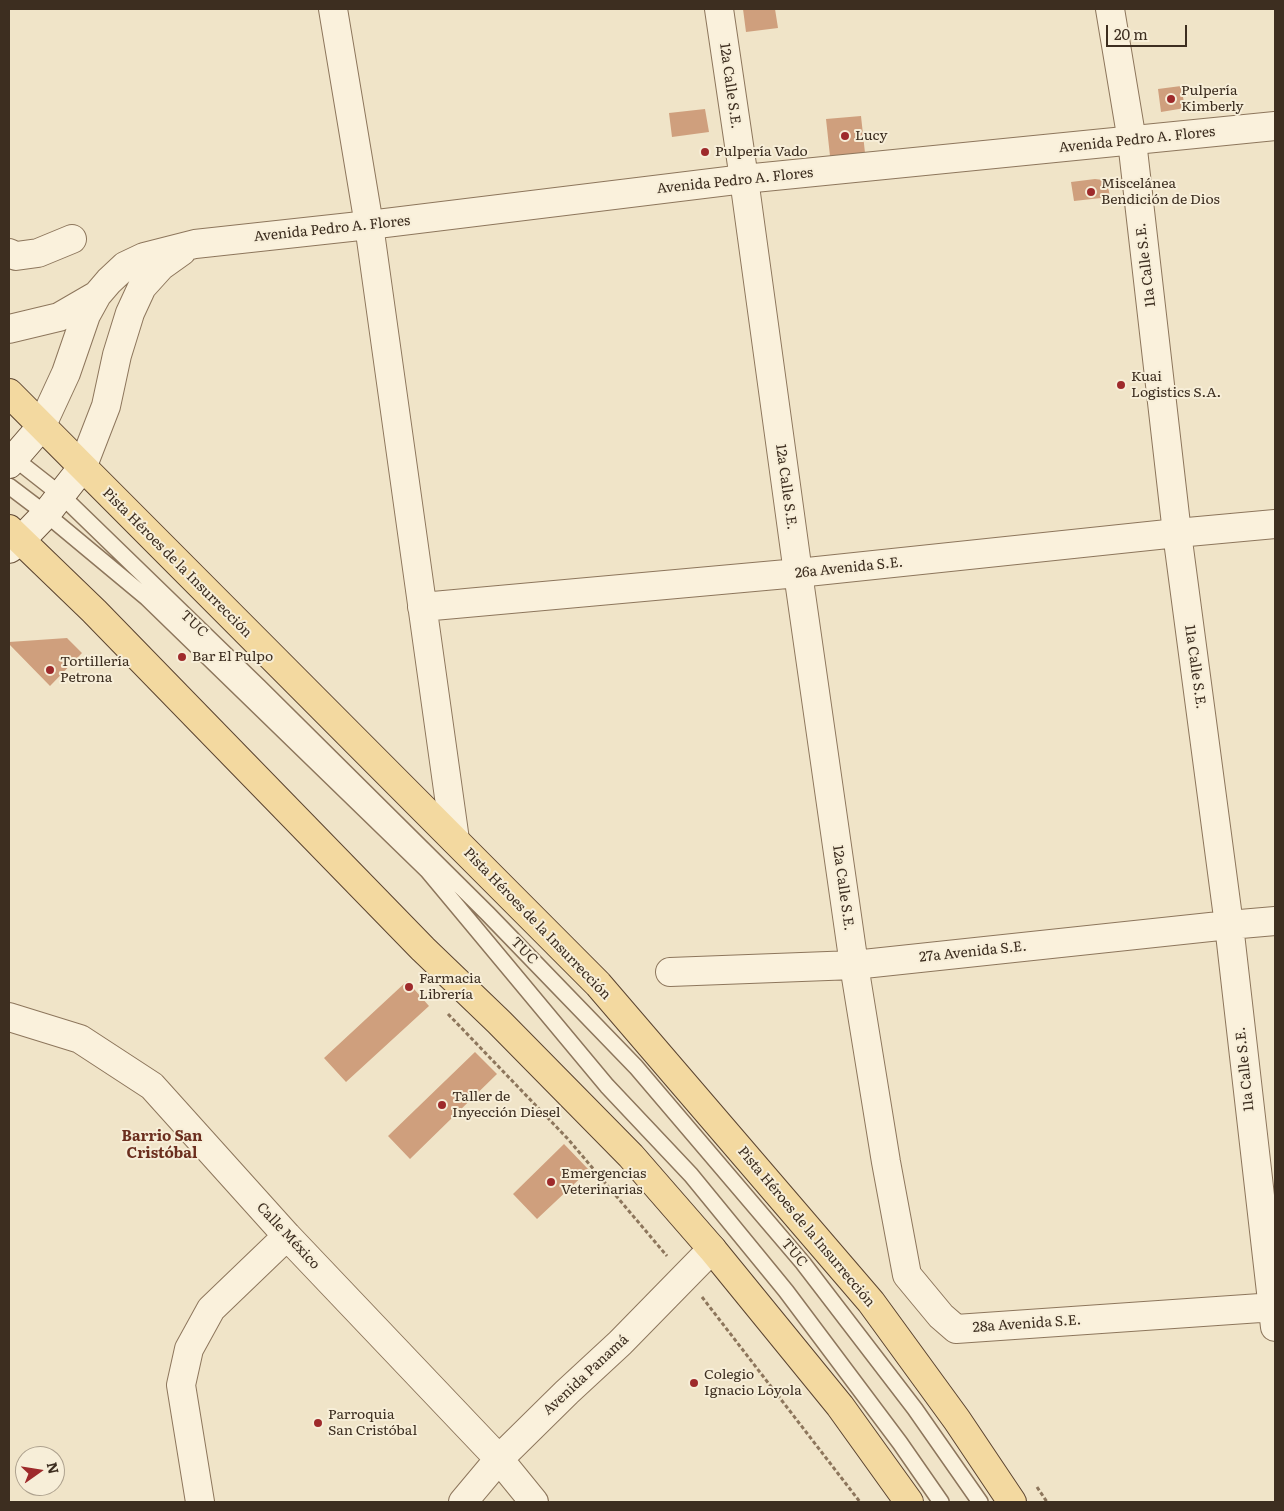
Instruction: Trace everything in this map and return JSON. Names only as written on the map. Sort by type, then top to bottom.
[{"type":"main road","name":"Pista Héroes de la Insurrección","points":[[9,393],[41,428],[598,984],[859,1287],[957,1420],[1012,1502]]},
{"type":"main road","points":[[13,540],[94,611],[423,949],[499,1022],[631,1156],[712,1249],[840,1406],[909,1502]]},
{"type":"street","points":[[333,9],[368,225],[455,840]]},
{"type":"street","name":"12a Calle S.E.","points":[[719,9],[854,965]]},
{"type":"street","name":"11a Calle S.E.","points":[[1110,9],[1132,141],[1177,533],[1229,925],[1274,1313]]},
{"type":"street","name":"Avenida Pedro A. Flores","points":[[97,295],[125,266],[144,257],[194,244],[368,225],[744,179],[1275,126]]},
{"type":"street","points":[[9,253],[16,256],[38,253],[72,239]]},
{"type":"street","points":[[13,540],[54,505],[82,468],[106,406],[117,355],[130,313],[142,287],[160,266],[194,244]]},
{"type":"street","points":[[9,328],[59,317],[97,295]]},
{"type":"street","points":[[10,459],[41,428],[66,373],[86,315],[97,295]]},
{"type":"street","name":"26a Avenida S.E.","points":[[422,607],[798,573],[1275,524]]},
{"type":"street","name":"27a Avenida S.E.","points":[[670,972],[854,965],[1229,925],[1275,922]]},
{"type":"street","name":"28a Avenida S.E.","points":[[854,965],[886,1162],[907,1275],[941,1316],[956,1329],[1274,1313]]},
{"type":"street","name":"Calle México","points":[[9,1017],[80,1039],[152,1086],[287,1236],[499,1459],[534,1502]]},
{"type":"street","points":[[200,1502],[181,1385],[189,1349],[211,1309],[287,1236]]},
{"type":"street","name":"Avenida Panamá","points":[[463,1502],[499,1459],[620,1343],[712,1249]]},
{"type":"lane","name":"TUC","points":[[10,459],[147,598],[427,870],[607,1086],[691,1175],[786,1291],[900,1443],[941,1502]]},
{"type":"lane","name":"TUC","points":[[9,486],[54,505],[482,907],[636,1067],[803,1263],[915,1409],[980,1502]]},
{"type":"path","points":[[444,1011],[568,1139],[686,1277],[860,1502]]},
{"type":"building","points":[[743,9],[775,9],[778,28],[746,32]]},
{"type":"building","name":"Pulpería Kimberly","points":[[1181,86],[1185,108],[1161,112],[1158,89]]},
{"type":"building","points":[[705,109],[709,132],[672,137],[669,113]]},
{"type":"building","name":"Lucy","points":[[861,116],[865,153],[830,156],[826,119]]},
{"type":"building","name":"Miscelánea Bendición de Dios","points":[[1103,180],[1108,186],[1110,197],[1074,201],[1071,182]]},
{"type":"building","name":"Tortillería Petrona","points":[[67,638],[82,653],[50,686],[9,644],[9,642]]},
{"type":"building","points":[[407,981],[429,1006],[346,1082],[324,1058]]},
{"type":"building","name":"Taller de Inyección Diesel","points":[[475,1052],[497,1074],[410,1159],[388,1136]]},
{"type":"building","name":"Emergencias Veterinarias","points":[[564,1144],[589,1170],[537,1219],[513,1194]]},
{"type":"place","name":"Pulpería Kimberly","points":[[1171,99]]},
{"type":"place","name":"Lucy","points":[[845,136]]},
{"type":"place","name":"Pulpería Vado","points":[[705,152]]},
{"type":"place","name":"Miscelánea Bendición de Dios","points":[[1091,192]]},
{"type":"place","name":"Kuai Logistics S.A.","points":[[1121,385]]},
{"type":"place","name":"Bar El Pulpo","points":[[182,657]]},
{"type":"place","name":"Tortillería Petrona","points":[[50,670]]},
{"type":"place","name":"Farmacia Librería","points":[[409,987]]},
{"type":"place","name":"Taller de Inyección Diesel","points":[[442,1105]]},
{"type":"place","name":"Emergencias Veterinarias","points":[[551,1182]]},
{"type":"place","name":"Colegio Ignacio Loyola","points":[[694,1383]]},
{"type":"place","name":"Parroquia San Cristóbal","points":[[318,1423]]},
{"type":"district","name":"Barrio San Cristóbal","points":[[162,1146]]}]
